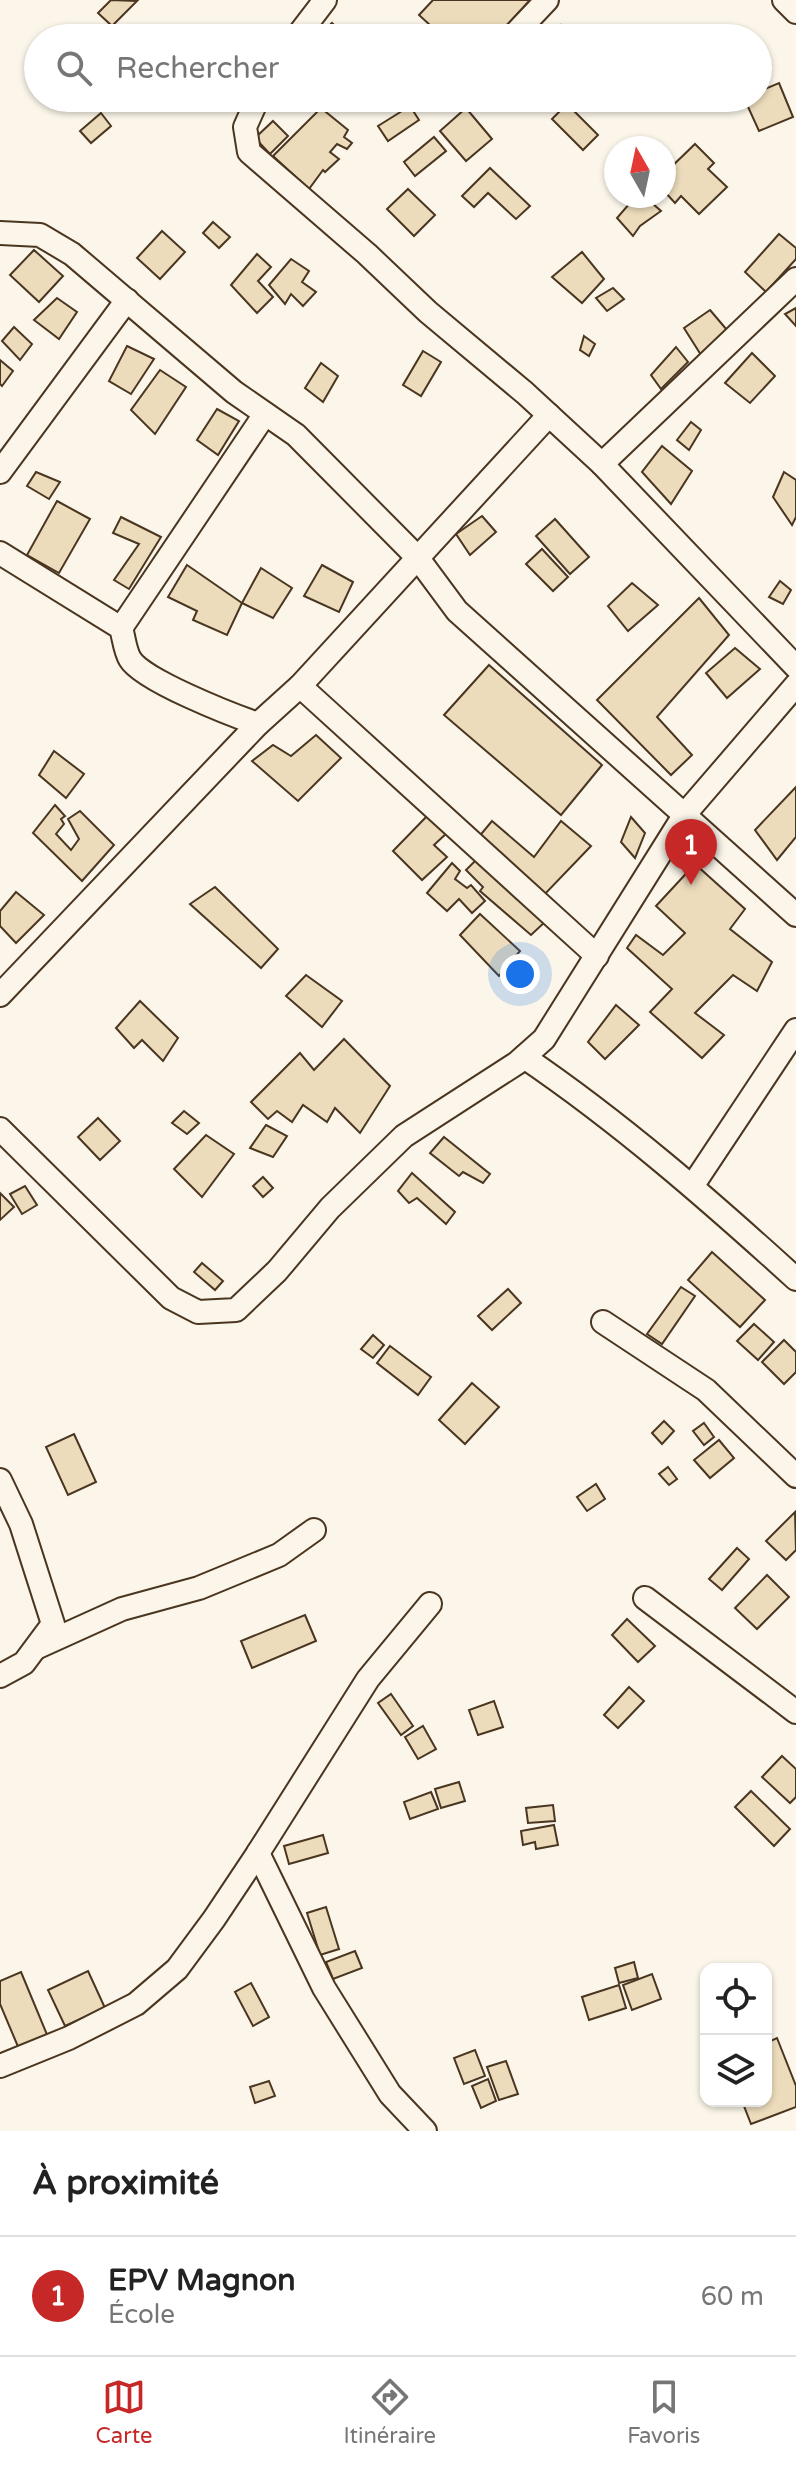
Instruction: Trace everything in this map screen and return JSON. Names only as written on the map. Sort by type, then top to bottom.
[{"type":"street","points":[[307,24],[325,0]]},
{"type":"street","points":[[524,24],[547,0]]},
{"type":"street","points":[[784,0],[796,12]]},
{"type":"street","points":[[252,112],[245,127],[249,152],[602,464],[796,667]]},
{"type":"street","points":[[0,233],[40,235],[72,254],[234,392],[296,435],[417,557],[457,611],[796,915]]},
{"type":"street","points":[[602,464],[796,279]]},
{"type":"street","points":[[0,472],[127,300]]},
{"type":"street","points":[[121,628],[265,414]]},
{"type":"street","points":[[0,995],[258,724],[300,686],[549,415]]},
{"type":"street","points":[[0,553],[121,628],[130,659],[138,667],[178,691],[258,724]]},
{"type":"street","points":[[0,1129],[171,1298],[198,1312],[236,1310],[277,1271],[330,1208],[404,1136],[524,1057],[544,1039],[685,814],[796,685]]},
{"type":"street","points":[[300,686],[597,956]]},
{"type":"street","points":[[693,1185],[796,1030]]},
{"type":"street","points":[[524,1057],[582,1096],[693,1185],[796,1279]]},
{"type":"street","points":[[603,1322],[706,1390],[796,1476]]},
{"type":"street","points":[[0,1480],[21,1524],[53,1624],[24,1663],[0,1676]]},
{"type":"street","points":[[38,1647],[122,1609],[199,1588],[279,1555],[314,1530]]},
{"type":"street","points":[[645,1598],[796,1712]]},
{"type":"street","points":[[0,2066],[69,2038],[136,2004],[177,1969],[258,1853],[368,1679],[430,1604]]},
{"type":"street","points":[[258,1853],[324,1988],[390,2094],[425,2131]]},
{"type":"building","points":[[111,0],[137,1],[114,24],[98,13]]},
{"type":"building","points":[[433,0],[530,0],[508,24],[429,24],[419,15]]},
{"type":"building","points":[[779,83],[793,117],[759,131],[750,112],[772,112],[772,86]]},
{"type":"building","points":[[317,112],[326,112],[348,130],[344,137],[352,143],[347,149],[337,144],[330,152],[339,159],[325,172],[323,170],[309,189],[273,156]]},
{"type":"building","points":[[400,112],[414,112],[419,120],[388,141],[378,126]]},
{"type":"building","points":[[461,112],[469,112],[492,139],[466,161],[440,131]]},
{"type":"building","points":[[559,112],[575,112],[598,135],[583,150],[552,119]]},
{"type":"building","points":[[101,113],[111,126],[91,143],[80,131]]},
{"type":"building","points":[[273,121],[288,136],[270,154],[255,138]]},
{"type":"building","points":[[434,137],[446,151],[415,176],[404,162]]},
{"type":"building","points":[[695,144],[714,163],[708,169],[727,187],[699,214],[681,196],[676,202],[676,162]]},
{"type":"building","points":[[490,168],[530,206],[516,219],[488,193],[474,207],[462,196]]},
{"type":"building","points":[[408,189],[435,215],[414,236],[387,209]]},
{"type":"building","points":[[626,208],[658,208],[661,211],[640,226],[633,236],[617,218]]},
{"type":"building","points":[[213,222],[230,237],[219,248],[203,233]]},
{"type":"building","points":[[162,231],[185,252],[160,279],[137,258]]},
{"type":"building","points":[[779,234],[796,248],[796,259],[766,292],[745,272]]},
{"type":"building","points":[[34,250],[63,276],[39,302],[10,275]]},
{"type":"building","points":[[582,252],[604,279],[582,303],[552,277]]},
{"type":"building","points":[[257,254],[271,267],[258,281],[273,297],[257,313],[231,285]]},
{"type":"building","points":[[291,259],[309,271],[302,282],[316,292],[303,306],[291,294],[285,304],[269,285]]},
{"type":"building","points":[[613,288],[624,299],[607,311],[596,298]]},
{"type":"building","points":[[57,298],[77,312],[59,339],[34,320]]},
{"type":"building","points":[[796,308],[796,326],[785,314]]},
{"type":"building","points":[[710,310],[727,330],[701,355],[684,328]]},
{"type":"building","points":[[14,327],[32,344],[20,360],[2,341]]},
{"type":"building","points":[[584,336],[595,344],[589,356],[580,350]]},
{"type":"building","points":[[127,346],[154,359],[131,394],[109,381]]},
{"type":"building","points":[[676,347],[688,362],[661,389],[651,375]]},
{"type":"building","points":[[423,351],[441,362],[421,396],[403,385]]},
{"type":"building","points":[[752,353],[775,376],[750,403],[725,383]]},
{"type":"building","points":[[0,360],[13,371],[2,386],[0,384]]},
{"type":"building","points":[[321,363],[338,376],[323,402],[305,388]]},
{"type":"building","points":[[160,370],[186,387],[155,434],[131,410]]},
{"type":"building","points":[[217,409],[239,421],[218,455],[197,440]]},
{"type":"building","points":[[691,422],[701,430],[689,450],[677,440]]},
{"type":"building","points":[[662,446],[692,471],[671,504],[642,472]]},
{"type":"building","points":[[36,472],[60,482],[49,499],[27,486]]},
{"type":"building","points":[[784,472],[796,480],[796,517],[792,525],[773,497]]},
{"type":"building","points":[[57,501],[90,519],[59,573],[27,555]]},
{"type":"building","points":[[482,516],[496,532],[470,555],[456,534]]},
{"type":"building","points":[[121,517],[161,537],[129,589],[114,580],[139,544],[113,533]]},
{"type":"building","points":[[555,519],[589,557],[570,574],[536,536]]},
{"type":"building","points":[[542,549],[568,577],[553,591],[526,564]]},
{"type":"building","points":[[187,565],[242,603],[227,635],[193,620],[197,611],[168,597]]},
{"type":"building","points":[[322,565],[353,582],[339,612],[304,596]]},
{"type":"building","points":[[261,568],[292,588],[273,618],[242,603]]},
{"type":"building","points":[[780,581],[791,590],[783,604],[769,597]]},
{"type":"building","points":[[632,583],[658,605],[628,631],[608,606]]},
{"type":"building","points":[[699,598],[729,635],[657,717],[692,755],[671,775],[597,700]]},
{"type":"building","points":[[735,648],[760,669],[727,698],[706,673]]},
{"type":"building","points":[[489,665],[602,765],[561,815],[444,715]]},
{"type":"building","points":[[316,735],[341,758],[298,801],[252,761],[273,745],[291,756]]},
{"type":"building","points":[[54,751],[84,774],[66,798],[39,775]]},
{"type":"building","points":[[796,787],[796,837],[777,860],[755,830]]},
{"type":"building","points":[[55,805],[65,816],[61,819],[64,824],[56,834],[71,850],[79,839],[68,819],[80,811],[114,845],[82,881],[33,833]]},
{"type":"building","points":[[430,813],[449,831],[434,845],[447,857],[422,880],[393,851]]},
{"type":"building","points":[[631,817],[645,833],[635,858],[621,842]]},
{"type":"building","points":[[492,821],[534,857],[561,821],[591,846],[544,895],[477,839]]},
{"type":"building","points":[[477,859],[547,920],[531,935],[480,891],[483,887],[466,870]]},
{"type":"building","points":[[452,863],[460,871],[455,879],[467,888],[471,885],[485,901],[472,913],[459,899],[447,911],[427,893]]},
{"type":"building","points":[[695,864],[745,909],[730,929],[772,962],[757,991],[733,975],[695,1013],[724,1035],[702,1058],[650,1012],[672,989],[627,948],[636,935],[663,955],[685,933],[656,906]]},
{"type":"building","points":[[215,887],[278,949],[261,968],[190,904]]},
{"type":"building","points":[[16,892],[44,915],[16,943],[0,926],[0,911]]},
{"type":"building","points":[[480,914],[520,951],[499,976],[460,935]]},
{"type":"building","points":[[306,975],[342,1001],[322,1027],[286,996]]},
{"type":"building","points":[[140,1001],[178,1038],[163,1061],[142,1040],[134,1048],[116,1028]]},
{"type":"building","points":[[616,1005],[639,1025],[605,1059],[588,1042]]},
{"type":"building","points":[[344,1039],[390,1086],[360,1133],[335,1108],[327,1122],[303,1105],[292,1122],[277,1111],[268,1119],[251,1102],[300,1053],[314,1070]]},
{"type":"building","points":[[184,1111],[199,1123],[187,1134],[172,1123]]},
{"type":"building","points":[[98,1118],[120,1141],[100,1160],[78,1137]]},
{"type":"building","points":[[266,1125],[287,1136],[273,1157],[250,1148]]},
{"type":"building","points":[[206,1135],[234,1154],[202,1197],[174,1169]]},
{"type":"building","points":[[444,1137],[490,1174],[483,1183],[463,1172],[459,1176],[430,1153]]},
{"type":"building","points":[[412,1173],[455,1212],[446,1224],[417,1198],[409,1203],[398,1191]]},
{"type":"building","points":[[263,1177],[273,1188],[263,1197],[253,1186]]},
{"type":"building","points":[[25,1186],[37,1205],[22,1214],[10,1194]]},
{"type":"building","points":[[0,1193],[14,1207],[0,1220]]},
{"type":"building","points":[[712,1252],[765,1300],[740,1327],[688,1280]]},
{"type":"building","points":[[202,1263],[223,1281],[215,1290],[194,1272]]},
{"type":"building","points":[[681,1287],[695,1296],[662,1344],[647,1334]]},
{"type":"building","points":[[508,1289],[521,1303],[492,1330],[478,1316]]},
{"type":"building","points":[[754,1324],[774,1342],[758,1360],[737,1341]]},
{"type":"building","points":[[373,1335],[384,1345],[373,1358],[361,1349]]},
{"type":"building","points":[[784,1340],[796,1352],[796,1372],[784,1384],[762,1362]]},
{"type":"building","points":[[390,1346],[431,1377],[418,1395],[377,1363]]},
{"type":"building","points":[[472,1383],[499,1407],[465,1444],[439,1420]]},
{"type":"building","points":[[664,1421],[674,1431],[662,1444],[652,1433]]},
{"type":"building","points":[[704,1423],[714,1437],[704,1445],[693,1431]]},
{"type":"building","points":[[74,1434],[96,1482],[68,1495],[46,1447]]},
{"type":"building","points":[[719,1440],[734,1458],[710,1478],[694,1460]]},
{"type":"building","points":[[668,1467],[677,1479],[669,1485],[659,1474]]},
{"type":"building","points":[[596,1484],[605,1499],[587,1511],[577,1497]]},
{"type":"building","points":[[795,1512],[796,1550],[786,1560],[766,1541]]},
{"type":"building","points":[[737,1548],[749,1559],[722,1590],[709,1579]]},
{"type":"building","points":[[767,1575],[789,1597],[757,1629],[735,1608]]},
{"type":"building","points":[[305,1615],[316,1641],[252,1668],[241,1641]]},
{"type":"building","points":[[627,1619],[655,1646],[638,1662],[612,1635]]},
{"type":"building","points":[[629,1687],[644,1701],[618,1728],[604,1715]]},
{"type":"building","points":[[391,1694],[413,1726],[401,1735],[378,1703]]},
{"type":"building","points":[[494,1701],[503,1727],[478,1735],[469,1710]]},
{"type":"building","points":[[423,1726],[436,1749],[418,1759],[405,1737]]},
{"type":"building","points":[[782,1756],[796,1769],[796,1797],[790,1803],[762,1777]]},
{"type":"building","points":[[459,1782],[465,1801],[441,1808],[435,1789]]},
{"type":"building","points":[[751,1791],[790,1829],[774,1846],[735,1807]]},
{"type":"building","points":[[431,1792],[438,1809],[410,1819],[404,1802]]},
{"type":"building","points":[[553,1805],[555,1821],[528,1823],[526,1808]]},
{"type":"building","points":[[554,1825],[558,1845],[536,1849],[535,1842],[523,1845],[521,1831]]},
{"type":"building","points":[[323,1835],[328,1853],[289,1864],[284,1846]]},
{"type":"building","points":[[326,1907],[339,1949],[320,1955],[307,1913]]},
{"type":"building","points":[[355,1951],[362,1968],[333,1979],[326,1962]]},
{"type":"building","points":[[634,1962],[638,1978],[619,1983],[615,1968]]},
{"type":"building","points":[[88,1971],[105,2008],[65,2026],[48,1990]]},
{"type":"building","points":[[21,1972],[48,2037],[19,2049],[0,2004],[0,1981]]},
{"type":"building","points":[[652,1974],[661,1999],[632,2010],[623,1985]]},
{"type":"building","points":[[251,1983],[269,2017],[253,2026],[235,1992]]},
{"type":"building","points":[[619,1985],[626,2008],[589,2020],[582,1997]]},
{"type":"building","points":[[777,2038],[796,2086],[796,2107],[751,2124],[744,2107],[772,2107],[772,2040]]},
{"type":"building","points":[[475,2050],[485,2076],[464,2084],[454,2058]]},
{"type":"building","points":[[506,2061],[518,2094],[499,2100],[487,2067]]},
{"type":"building","points":[[488,2079],[496,2101],[481,2108],[472,2086]]},
{"type":"building","points":[[269,2081],[275,2096],[255,2103],[250,2087]]},
{"type":"place","name":"EPV Magnon","points":[[691,885]]}]
